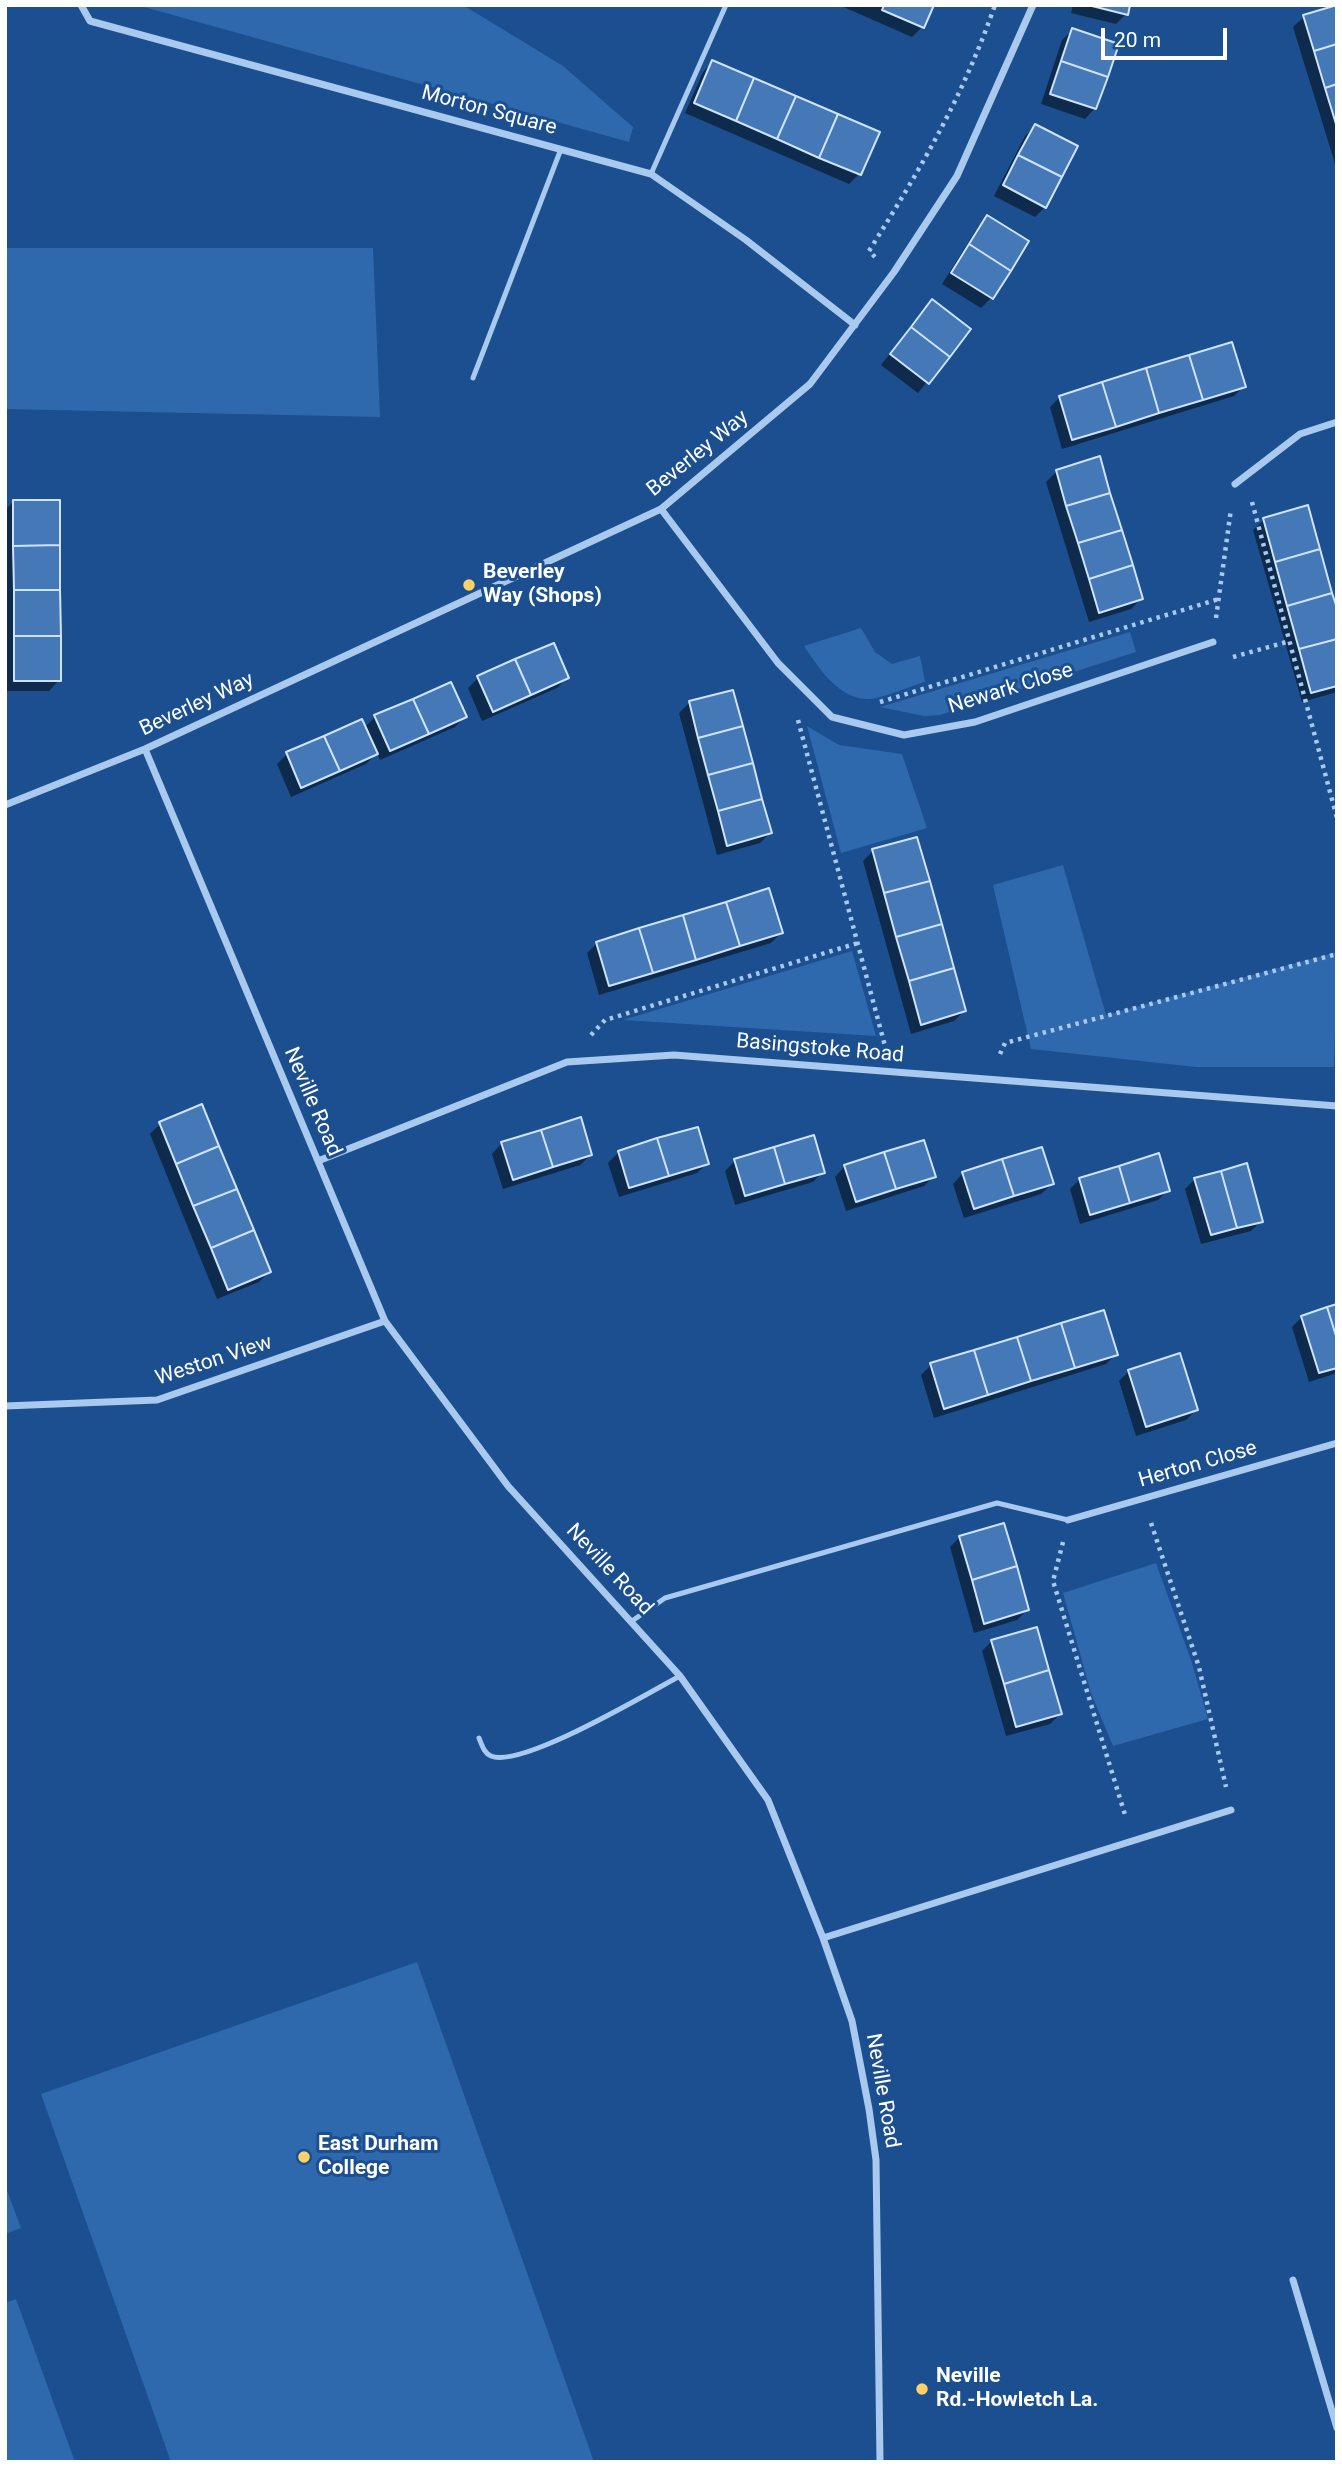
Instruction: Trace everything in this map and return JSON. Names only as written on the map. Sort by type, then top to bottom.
[{"type":"street","name":"Morton Square","points":[[80,5],[90,21],[651,174],[746,240],[855,325]]},
{"type":"street","name":"Beverley Way","points":[[5,805],[145,749],[661,509],[810,384],[855,325],[894,272],[957,176],[1033,5]]},
{"type":"street","points":[[1235,484],[1300,434],[1337,422]]},
{"type":"street","name":"Newark Close","points":[[661,509],[778,663],[832,718],[904,735],[975,722],[1213,642]]},
{"type":"street","name":"Neville Road","points":[[145,749],[385,1321],[508,1486],[680,1676],[768,1800],[823,1938],[852,2021],[876,2160],[880,2462]]},
{"type":"street","name":"Basingstoke Road","points":[[318,1161],[567,1062],[674,1055],[1337,1106]]},
{"type":"street","name":"Weston View","points":[[5,1406],[157,1400],[385,1321]]},
{"type":"street","name":"Herton Close","points":[[1068,1520],[1337,1443]]},
{"type":"street","points":[[823,1938],[1231,1810]]},
{"type":"street","points":[[1293,2280],[1337,2428]]},
{"type":"lane","points":[[651,174],[726,5]]},
{"type":"lane","points":[[473,378],[561,149]]},
{"type":"lane","points":[[632,1621],[665,1598],[997,1503],[1068,1520]]},
{"type":"lane","points":[[480,1738],[485,1752],[492,1756],[513,1756],[544,1746],[680,1676]]},
{"type":"path","points":[[894,272],[869,251],[925,162],[965,84],[995,5]]},
{"type":"path","points":[[1235,484],[1213,642],[1231,658],[1290,641]]},
{"type":"path","points":[[1235,484],[1252,502],[1337,818]]},
{"type":"path","points":[[878,702],[1219,599]]},
{"type":"path","points":[[808,693],[798,720],[892,1072]]},
{"type":"path","points":[[567,1062],[605,1020],[858,943]]},
{"type":"path","points":[[989,1080],[1005,1043],[1337,954]]},
{"type":"path","points":[[1143,1499],[1199,1667],[1231,1810]]},
{"type":"path","points":[[1068,1520],[1053,1581],[1133,1841]]},
{"type":"shaded area","points":[[137,5],[463,5],[563,66],[633,127],[629,142]]},
{"type":"shaded area","points":[[5,248],[373,248],[380,417],[5,409]]},
{"type":"shaded area","points":[[861,628],[875,652],[892,664],[920,656],[925,682],[872,699],[856,697],[838,687],[822,672],[804,646]]},
{"type":"shaded area","points":[[1130,632],[1136,652],[940,715],[924,716],[880,707]]},
{"type":"shaded area","points":[[807,726],[839,745],[902,754],[927,828],[841,853]]},
{"type":"shaded area","points":[[1063,865],[1106,1015],[1337,952],[1334,1067],[1196,1067],[1031,1049],[993,885]]},
{"type":"shaded area","points":[[852,951],[876,1036],[623,1020]]},
{"type":"shaded area","points":[[1156,1563],[1191,1660],[1208,1719],[1113,1746],[1091,1693],[1063,1593]]},
{"type":"shaded area","points":[[417,1962],[594,2462],[171,2462],[41,2094]]},
{"type":"shaded area","points":[[5,2185],[21,2228],[5,2234]]},
{"type":"shaded area","points":[[16,2299],[75,2462],[5,2462],[5,2303]]},
{"type":"building","points":[[884,5],[934,5],[924,28],[882,10]]},
{"type":"building","points":[[1088,5],[1130,5],[1128,15]]},
{"type":"building","points":[[1337,5],[1337,44],[1314,51],[1303,15]]},
{"type":"building","points":[[1072,28],[1119,44],[1108,77],[1061,61]]},
{"type":"building","points":[[1337,44],[1337,84],[1325,88],[1314,51]]},
{"type":"building","points":[[712,60],[754,78],[736,121],[694,103]]},
{"type":"building","points":[[1061,61],[1108,77],[1096,109],[1050,94]]},
{"type":"building","points":[[754,78],[796,96],[777,139],[736,121]]},
{"type":"building","points":[[1337,84],[1337,124],[1336,124],[1325,88]]},
{"type":"building","points":[[796,96],[838,114],[819,158],[777,139]]},
{"type":"building","points":[[838,114],[880,132],[861,175],[819,158]]},
{"type":"building","points":[[1035,124],[1078,146],[1062,177],[1018,155]]},
{"type":"building","points":[[1018,155],[1062,177],[1046,208],[1003,185]]},
{"type":"building","points":[[987,215],[1029,241],[1011,271],[969,244]]},
{"type":"building","points":[[969,244],[1011,271],[993,299],[951,273]]},
{"type":"building","points":[[932,299],[971,329],[950,357],[911,327]]},
{"type":"building","points":[[911,327],[950,357],[929,384],[890,354]]},
{"type":"building","points":[[1232,342],[1246,387],[1203,400],[1189,355]]},
{"type":"building","points":[[1189,355],[1203,400],[1159,413],[1146,368]]},
{"type":"building","points":[[1146,368],[1159,413],[1116,427],[1102,382]]},
{"type":"building","points":[[1102,382],[1116,427],[1072,440],[1059,396]]},
{"type":"building","points":[[1100,456],[1110,493],[1066,506],[1056,470]]},
{"type":"building","points":[[1110,493],[1122,530],[1078,543],[1066,506]]},
{"type":"building","points":[[13,500],[60,500],[60,545],[13,546]]},
{"type":"building","points":[[1308,505],[1320,549],[1275,562],[1263,518]]},
{"type":"building","points":[[1122,530],[1133,565],[1089,579],[1078,543]]},
{"type":"building","points":[[60,545],[60,590],[14,590],[13,546]]},
{"type":"building","points":[[1320,549],[1332,593],[1287,606],[1275,562]]},
{"type":"building","points":[[1133,565],[1143,599],[1099,613],[1089,579]]},
{"type":"building","points":[[14,590],[60,590],[61,636],[14,636]]},
{"type":"building","points":[[1332,593],[1337,608],[1337,639],[1299,649],[1287,606]]},
{"type":"building","points":[[14,636],[61,636],[61,681],[14,681]]},
{"type":"building","points":[[1337,639],[1337,686],[1311,693],[1299,649]]},
{"type":"building","points":[[554,643],[569,678],[531,695],[515,659]]},
{"type":"building","points":[[515,659],[531,695],[493,712],[477,676]]},
{"type":"building","points":[[451,682],[467,717],[429,734],[413,699]]},
{"type":"building","points":[[733,690],[743,726],[698,738],[689,701]]},
{"type":"building","points":[[413,699],[429,734],[390,751],[374,715]]},
{"type":"building","points":[[362,719],[378,754],[340,771],[324,736]]},
{"type":"building","points":[[743,726],[753,763],[708,775],[698,738]]},
{"type":"building","points":[[324,736],[340,771],[301,788],[286,752]]},
{"type":"building","points":[[753,763],[762,799],[718,811],[708,775]]},
{"type":"building","points":[[762,799],[772,833],[727,846],[718,811]]},
{"type":"building","points":[[917,837],[930,881],[884,893],[872,849]]},
{"type":"building","points":[[930,881],[942,924],[896,937],[884,893]]},
{"type":"building","points":[[769,888],[783,933],[740,946],[726,902]]},
{"type":"building","points":[[726,902],[740,946],[696,960],[683,915]]},
{"type":"building","points":[[683,915],[696,960],[653,973],[639,928]]},
{"type":"building","points":[[942,924],[954,968],[909,981],[896,937]]},
{"type":"building","points":[[639,928],[653,973],[609,986],[596,942]]},
{"type":"building","points":[[954,968],[966,1011],[921,1025],[909,981]]},
{"type":"building","points":[[202,1104],[219,1146],[176,1164],[159,1122]]},
{"type":"building","points":[[581,1117],[592,1155],[553,1167],[541,1130]]},
{"type":"building","points":[[698,1127],[709,1164],[669,1176],[657,1138]]},
{"type":"building","points":[[541,1130],[553,1167],[513,1180],[501,1142]]},
{"type":"building","points":[[814,1135],[825,1173],[785,1184],[774,1147]]},
{"type":"building","points":[[657,1138],[669,1176],[629,1188],[618,1151]]},
{"type":"building","points":[[924,1140],[936,1177],[896,1189],[884,1152]]},
{"type":"building","points":[[219,1146],[237,1189],[193,1206],[176,1164]]},
{"type":"building","points":[[774,1147],[785,1184],[745,1196],[734,1159]]},
{"type":"building","points":[[1042,1147],[1054,1184],[1014,1196],[1002,1159]]},
{"type":"building","points":[[884,1152],[896,1189],[856,1202],[844,1165]]},
{"type":"building","points":[[1159,1153],[1170,1191],[1130,1203],[1119,1166]]},
{"type":"building","points":[[1002,1159],[1014,1196],[974,1209],[962,1172]]},
{"type":"building","points":[[1247,1163],[1263,1222],[1237,1228],[1221,1171]]},
{"type":"building","points":[[1119,1166],[1130,1203],[1090,1215],[1079,1178]]},
{"type":"building","points":[[1221,1171],[1237,1228],[1211,1235],[1194,1178]]},
{"type":"building","points":[[237,1189],[254,1230],[211,1248],[193,1206]]},
{"type":"building","points":[[254,1230],[271,1272],[228,1290],[211,1248]]},
{"type":"building","points":[[1337,1304],[1337,1339],[1327,1307]]},
{"type":"building","points":[[1327,1307],[1337,1339],[1337,1368],[1319,1373],[1301,1316]]},
{"type":"building","points":[[1104,1310],[1118,1355],[1075,1368],[1061,1323]]},
{"type":"building","points":[[1061,1323],[1075,1368],[1031,1381],[1017,1337]]},
{"type":"building","points":[[1017,1337],[1031,1381],[988,1395],[974,1350]]},
{"type":"building","points":[[974,1350],[988,1395],[944,1409],[930,1363]]},
{"type":"building","points":[[1180,1353],[1198,1410],[1146,1427],[1128,1370]]},
{"type":"building","points":[[1004,1523],[1017,1566],[972,1580],[959,1536]]},
{"type":"building","points":[[1017,1566],[1029,1610],[984,1624],[972,1580]]},
{"type":"building","points":[[1037,1627],[1049,1670],[1004,1684],[991,1640]]},
{"type":"building","points":[[1049,1670],[1062,1714],[1016,1727],[1004,1684]]},
{"type":"place","name":"Beverley Way (Shops)","points":[[469,585]]},
{"type":"place","name":"East Durham College","points":[[304,2157]]},
{"type":"place","name":"Neville Rd.-Howletch La.","points":[[922,2389]]}]
